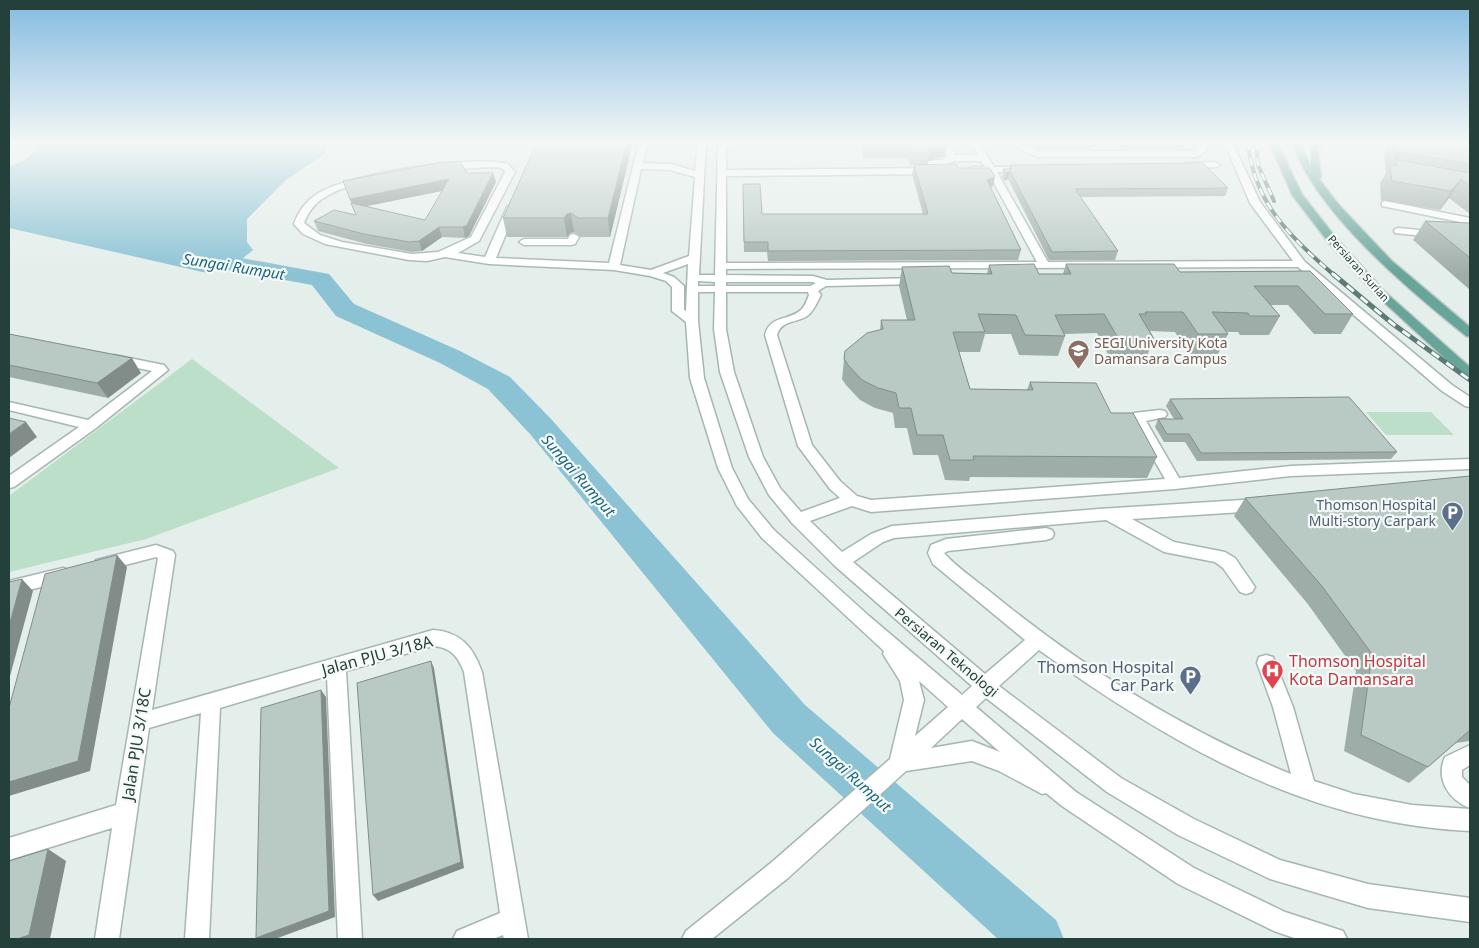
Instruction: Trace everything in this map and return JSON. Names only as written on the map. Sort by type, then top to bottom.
[{"type":"main road","name":"Persiaran Surian","points":[[1293,186],[1297,195],[1333,241],[1380,293],[1470,374]]},
{"type":"main road","name":"Persiaran Surian","points":[[1319,186],[1369,246],[1427,300],[1470,333]]},
{"type":"street","points":[[341,186],[322,195],[309,205],[299,224],[303,230],[342,246],[419,258],[443,254],[491,256],[516,262],[614,267],[652,273],[670,279],[678,286],[678,312],[692,321]]},
{"type":"street","points":[[443,254],[450,246],[467,244],[475,239],[504,186]]},
{"type":"street","points":[[614,267],[634,186]]},
{"type":"street","points":[[700,186],[692,283],[692,321],[697,378],[725,468],[742,502],[768,534],[863,621],[1069,799]]},
{"type":"street","name":"Persiaran Teknologi","points":[[721,186],[720,329],[727,372],[756,457],[774,491],[798,520],[841,561],[985,686],[1114,785],[1186,827],[1278,871],[1368,896],[1470,910]]},
{"type":"street","points":[[1001,186],[1044,264]]},
{"type":"street","points":[[1247,186],[1255,203],[1301,264],[1447,388],[1470,403]]},
{"type":"street","points":[[491,256],[516,197]]},
{"type":"street","points":[[1386,204],[1470,220]]},
{"type":"street","points":[[1399,231],[1470,238]]},
{"type":"street","points":[[516,262],[525,240],[571,242],[574,237]]},
{"type":"street","points":[[467,244],[491,256]]},
{"type":"street","points":[[652,273],[694,258]]},
{"type":"street","points":[[692,283],[720,278],[1044,264],[1301,264]]},
{"type":"street","points":[[720,278],[813,279],[826,283],[933,280]]},
{"type":"street","points":[[720,278],[811,289],[826,283]]},
{"type":"street","points":[[811,289],[815,295],[808,309],[802,314],[776,325],[771,330],[771,335],[806,446],[835,486],[852,500],[870,506],[1174,484],[1291,471],[1470,464]]},
{"type":"street","points":[[11,480],[91,425],[161,370],[159,368],[103,357]]},
{"type":"street","points":[[9,406],[91,425]]},
{"type":"street","points":[[1160,414],[1139,416],[1139,421],[1174,484]]},
{"type":"street","points":[[798,520],[852,500]]},
{"type":"street","points":[[841,561],[877,538],[892,532],[1099,515],[1278,504]]},
{"type":"street","points":[[1099,515],[1112,517],[1127,523],[1170,548],[1219,556],[1229,563],[1246,587]]},
{"type":"street","points":[[1046,534],[946,546],[937,549],[936,554],[939,559],[1038,639],[1136,707],[1232,758],[1306,790],[1349,802],[1407,815],[1470,820]]},
{"type":"street","name":"Jalan PJU 3/18C","points":[[47,579],[156,551],[167,555],[125,813],[107,939]]},
{"type":"street","points":[[9,588],[47,579],[42,598]]},
{"type":"street","points":[[863,621],[891,653],[909,678],[914,700],[893,768]]},
{"type":"street","name":"Jalan PJU 3/18A","points":[[140,722],[433,638],[445,638],[455,644],[468,657],[473,672],[515,929]]},
{"type":"street","points":[[703,936],[780,870],[1038,639]]},
{"type":"street","points":[[1266,663],[1283,707],[1306,790]]},
{"type":"street","points":[[336,666],[350,939]]},
{"type":"street","points":[[197,939],[211,701]]},
{"type":"street","points":[[893,768],[972,751],[1006,764],[1069,799],[1186,876],[1282,923],[1335,939]]},
{"type":"street","points":[[1470,756],[1452,764],[1450,776],[1457,789],[1470,798]]},
{"type":"street","points":[[9,849],[125,813]]},
{"type":"street","points":[[465,939],[515,929]]},
{"type":"green space","points":[[192,359],[339,468],[146,539],[9,572],[9,496]]},
{"type":"green space","points":[[1366,412],[1431,412],[1454,435],[1386,435]]},
{"type":"water","points":[[9,186],[280,186],[247,219],[247,242],[253,250],[236,264],[207,273],[9,228]]},
{"type":"building","points":[[345,186],[413,186],[350,199]]},
{"type":"building","points":[[445,186],[486,186],[467,225],[463,227],[439,227],[419,241],[409,242],[364,234],[314,221],[334,210],[356,215],[351,203],[425,220]]},
{"type":"building","points":[[517,186],[616,186],[608,218],[578,218],[571,213],[567,214],[564,218],[503,218]]},
{"type":"building","points":[[743,186],[760,186],[762,214],[928,214],[920,186],[990,186],[1021,250],[768,251],[768,242],[744,242]]},
{"type":"building","points":[[1018,186],[1226,186],[1228,188],[1075,189],[1118,251],[1052,252]]},
{"type":"building","points":[[1423,186],[1455,186],[1451,191]]},
{"type":"building","points":[[1425,221],[1470,223],[1470,258]]},
{"type":"building","points":[[1034,264],[1039,274],[1071,274],[1066,264],[1174,264],[1180,272],[1310,271],[1353,314],[1325,314],[1298,286],[1254,286],[1280,316],[1250,316],[1248,313],[1212,312],[1228,334],[1198,334],[1183,312],[1145,312],[1146,314],[1139,314],[1154,339],[1118,338],[1104,314],[1055,315],[1065,336],[1025,335],[1016,315],[978,314],[985,332],[953,332],[970,389],[1033,390],[1030,382],[1096,383],[1111,413],[1133,413],[1157,457],[973,456],[974,460],[950,460],[943,435],[917,435],[911,408],[899,408],[896,393],[878,388],[862,380],[844,359],[845,351],[867,333],[883,329],[881,320],[915,320],[902,267],[949,266],[952,273],[992,274],[989,265]]},
{"type":"building","points":[[9,334],[132,358],[97,383],[9,365]]},
{"type":"building","points":[[1349,397],[1397,452],[1201,453],[1189,434],[1167,434],[1158,419],[1183,419],[1170,399]]},
{"type":"building","points":[[9,418],[26,422],[9,434]]},
{"type":"building","points":[[1470,476],[1470,730],[1428,767],[1361,735],[1372,654],[1321,585],[1245,498]]},
{"type":"building","points":[[117,555],[78,761],[9,782],[9,708],[45,574]]},
{"type":"building","points":[[22,579],[9,626],[9,582]]},
{"type":"building","points":[[431,661],[461,862],[373,895],[357,683]]},
{"type":"building","points":[[321,690],[329,911],[256,938],[261,708]]},
{"type":"building","points":[[48,849],[29,935],[17,939],[9,939],[9,861]]},
{"type":"waterway","name":"Sungai Rumput","points":[[190,259],[236,264],[320,279],[345,310],[450,357],[499,383],[541,427],[789,719],[1037,939]]},
{"type":"railway","points":[[1259,186],[1266,201],[1289,232],[1334,275]]},
{"type":"railway","points":[[1267,186],[1274,201]]},
{"type":"railway","points":[[1333,274],[1393,324],[1470,380]]},
{"type":"place","name":"SEGI University Kota Damansara Campus","points":[[1078,369]]},
{"type":"place","name":"Thomson Hospital Multi-story Carpark","points":[[1452,531]]},
{"type":"place","name":"Thomson Hospital Kota Damansara","points":[[1273,689]]},
{"type":"place","name":"Thomson Hospital Car Park","points":[[1190,695]]}]
